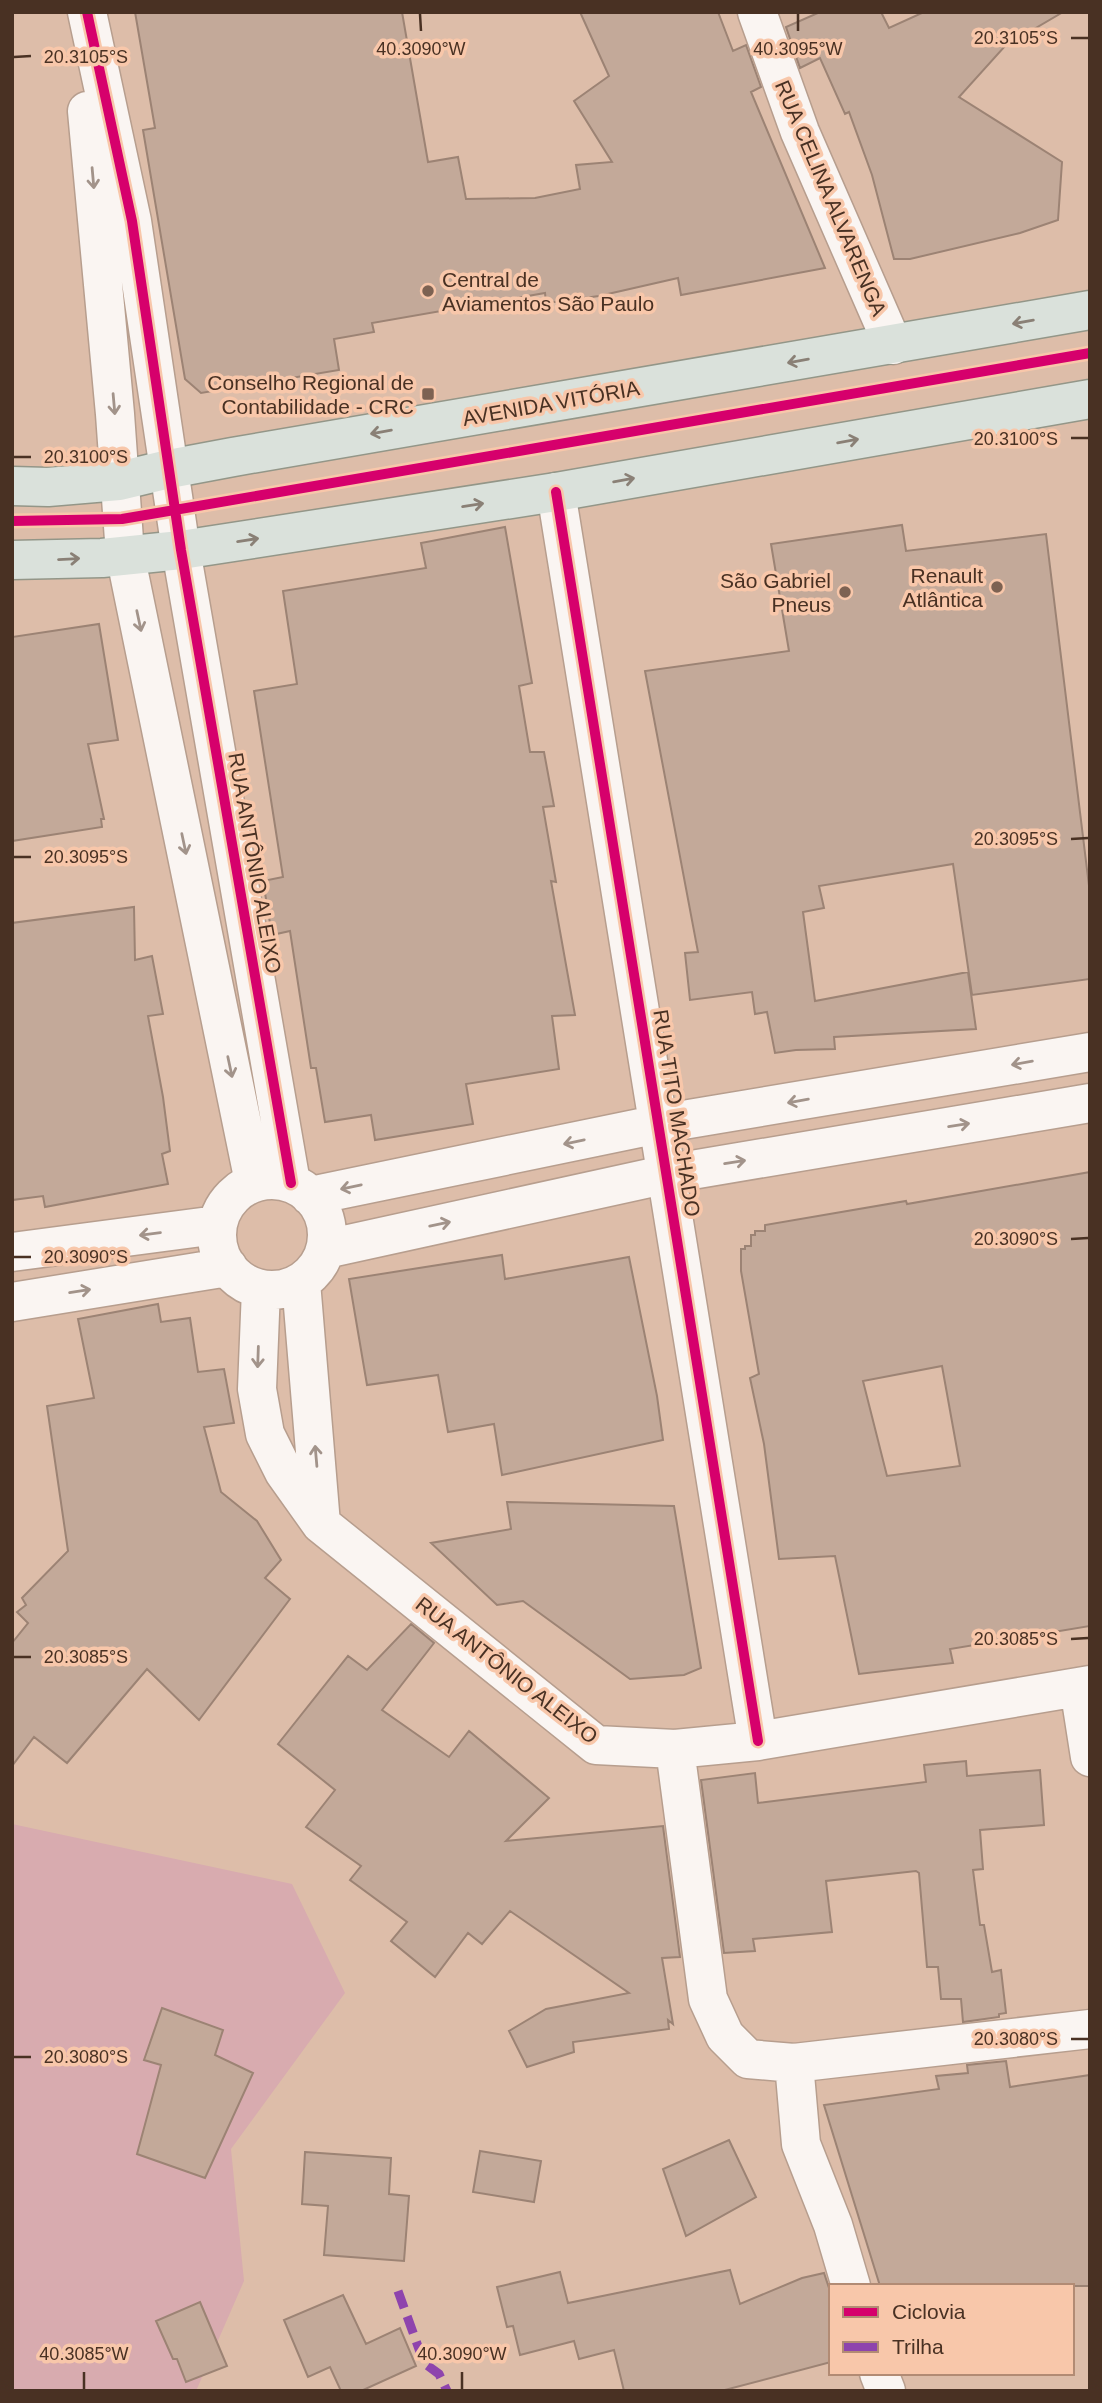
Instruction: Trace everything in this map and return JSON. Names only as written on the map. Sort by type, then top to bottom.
[{"type":"main road","name":"AVENIDA VITÓRIA","points":[[12,486],[48,487],[119,481],[169,468],[1090,310]]},
{"type":"main road","points":[[12,560],[102,558],[181,550],[556,492],[1090,399]]},
{"type":"street","points":[[78,12],[125,554],[285,1187],[320,1206],[328,1230],[326,1249],[316,1269],[301,1282],[288,1288],[261,1289],[243,1282],[228,1267],[222,1259],[218,1245],[217,1226],[225,1206],[237,1192],[285,1187],[1090,1052]]},
{"type":"street","name":"RUA ANTÔNIO ALEIXO","points":[[87,12],[132,221],[181,550],[285,1187]]},
{"type":"street","name":"RUA CELINA ALVARENGA","points":[[757,12],[800,132],[893,345]]},
{"type":"street","name":"RUA TITO MACHADO","points":[[556,492],[758,1741]]},
{"type":"street","points":[[326,1249],[668,1174],[1090,1103]]},
{"type":"street","points":[[12,1252],[217,1226]]},
{"type":"street","points":[[12,1302],[228,1267]]},
{"type":"street","points":[[301,1282],[321,1524]]},
{"type":"street","name":"RUA ANTÔNIO ALEIXO","points":[[261,1289],[257,1389],[265,1434],[284,1472],[321,1524],[596,1745],[675,1749],[758,1741],[1084,1686]]},
{"type":"street","points":[[1084,1686],[1090,1757]]},
{"type":"street","points":[[675,1749],[708,1999],[724,2036],[748,2059],[794,2063],[1090,2029]]},
{"type":"street","points":[[794,2063],[801,2144],[834,2225],[850,2284]]},
{"type":"street","points":[[880,2375],[887,2391]]},
{"type":"shaded area","points":[[12,1824],[292,1884],[345,1993],[231,2149],[244,2281],[196,2391],[12,2391]]},
{"type":"building","points":[[135,12],[402,12],[428,162],[458,157],[466,199],[535,198],[580,189],[576,165],[612,162],[574,101],[609,76],[580,12],[718,12],[733,51],[746,45],[761,87],[751,92],[825,268],[681,295],[678,278],[599,296],[546,303],[545,293],[372,323],[374,332],[334,339],[339,370],[201,393],[185,379],[143,130],[155,128]]},
{"type":"building","points":[[820,12],[881,12],[889,28],[924,12],[1063,12],[1005,46],[959,97],[1062,162],[1058,220],[1020,233],[910,259],[894,259],[872,175],[849,112],[845,114],[820,58],[800,68],[786,27]]},
{"type":"building","points":[[902,525],[906,551],[1046,534],[1090,894],[1090,979],[972,995],[953,864],[819,886],[824,908],[803,912],[815,1001],[968,972],[976,1029],[834,1037],[835,1049],[775,1053],[767,1012],[755,1014],[752,992],[690,1000],[685,953],[698,952],[645,671],[789,651],[771,544]]},
{"type":"building","points":[[505,527],[532,683],[519,686],[530,752],[544,752],[554,806],[543,807],[556,882],[551,881],[575,1015],[552,1016],[559,1069],[466,1084],[473,1124],[375,1140],[371,1115],[325,1122],[316,1068],[311,1068],[290,931],[272,935],[263,881],[283,877],[254,691],[297,684],[283,591],[426,568],[421,543]]},
{"type":"building","points":[[99,624],[118,740],[88,744],[104,819],[101,819],[102,827],[12,841],[12,637]]},
{"type":"building","points":[[134,907],[135,960],[152,956],[163,1014],[148,1016],[170,1151],[162,1154],[168,1184],[45,1207],[43,1196],[12,1200],[12,923]]},
{"type":"building","points":[[1090,1172],[1090,1626],[950,1649],[953,1663],[859,1674],[835,1556],[779,1559],[764,1444],[750,1378],[759,1374],[741,1271],[741,1249],[751,1246],[751,1235],[755,1235],[755,1231],[765,1231],[765,1225],[906,1201],[907,1204]],"holes":[[[942,1366],[960,1466],[887,1476],[863,1381]]]},
{"type":"building","points":[[502,1255],[505,1279],[629,1257],[657,1396],[663,1440],[502,1475],[494,1424],[448,1432],[438,1375],[367,1385],[349,1279]]},
{"type":"building","points":[[158,1304],[161,1322],[190,1318],[198,1372],[224,1369],[234,1423],[204,1427],[221,1492],[257,1521],[281,1560],[265,1578],[290,1599],[199,1720],[147,1669],[67,1763],[34,1737],[12,1766],[12,1643],[28,1623],[17,1612],[26,1605],[22,1598],[68,1551],[47,1406],[94,1398],[78,1319]]},
{"type":"building","points":[[507,1502],[674,1506],[701,1668],[684,1675],[630,1679],[523,1601],[497,1605],[431,1543],[511,1529]]},
{"type":"building","points":[[411,1624],[434,1643],[382,1710],[449,1757],[469,1731],[549,1798],[506,1841],[663,1826],[680,1957],[662,1958],[673,2024],[668,2020],[669,2029],[573,2042],[574,2052],[527,2067],[509,2031],[546,2009],[629,1993],[510,1911],[482,1944],[468,1933],[435,1977],[391,1941],[407,1922],[350,1880],[361,1866],[306,1827],[335,1790],[278,1744],[348,1656],[367,1670]]},
{"type":"building","points":[[966,1761],[967,1776],[1040,1770],[1044,1825],[980,1830],[983,1869],[973,1870],[980,1925],[984,1925],[992,1972],[1001,1970],[1006,2013],[999,2014],[999,2017],[963,2022],[961,1999],[941,1999],[938,1967],[927,1967],[919,1873],[916,1871],[826,1881],[832,1932],[753,1939],[755,1951],[724,1953],[701,1780],[755,1773],[758,1803],[926,1782],[924,1765]]},
{"type":"building","points":[[162,2008],[223,2030],[215,2055],[253,2073],[205,2178],[137,2154],[161,2065],[144,2060]]},
{"type":"building","points":[[1006,2061],[1010,2087],[1090,2075],[1090,2286],[879,2284],[824,2105],[939,2089],[936,2076],[968,2073],[967,2065]]},
{"type":"building","points":[[729,2140],[756,2197],[686,2236],[663,2169]]},
{"type":"building","points":[[480,2151],[541,2161],[534,2202],[473,2192]]},
{"type":"building","points":[[305,2152],[391,2158],[389,2194],[409,2196],[404,2261],[324,2255],[328,2206],[302,2204]]},
{"type":"building","points":[[730,2270],[740,2304],[802,2278],[824,2273],[829,2288],[829,2363],[721,2391],[624,2391],[614,2350],[579,2359],[574,2341],[520,2355],[513,2326],[507,2327],[497,2287],[560,2272],[568,2303]]},
{"type":"building","points":[[343,2295],[366,2344],[400,2328],[416,2366],[361,2391],[341,2391],[330,2367],[308,2377],[284,2320]]},
{"type":"building","points":[[200,2302],[227,2366],[186,2382],[156,2321]]},
{"type":"marked path","points":[[398,2291],[424,2363],[439,2374],[447,2391]]},
{"type":"cycle path","points":[[87,12],[132,221],[181,550],[291,1183]]},
{"type":"cycle path","points":[[12,521],[122,519],[1090,353]]},
{"type":"cycle path","points":[[556,492],[758,1741]]},
{"type":"place","name":"Central de Aviamentos São Paulo","points":[[428,291]]},
{"type":"place","name":"Conselho Regional de Contabilidade - CRC","points":[[428,394]]},
{"type":"place","name":"Renault Atlântica","points":[[997,587]]},
{"type":"place","name":"São Gabriel Pneus","points":[[845,592]]}]
